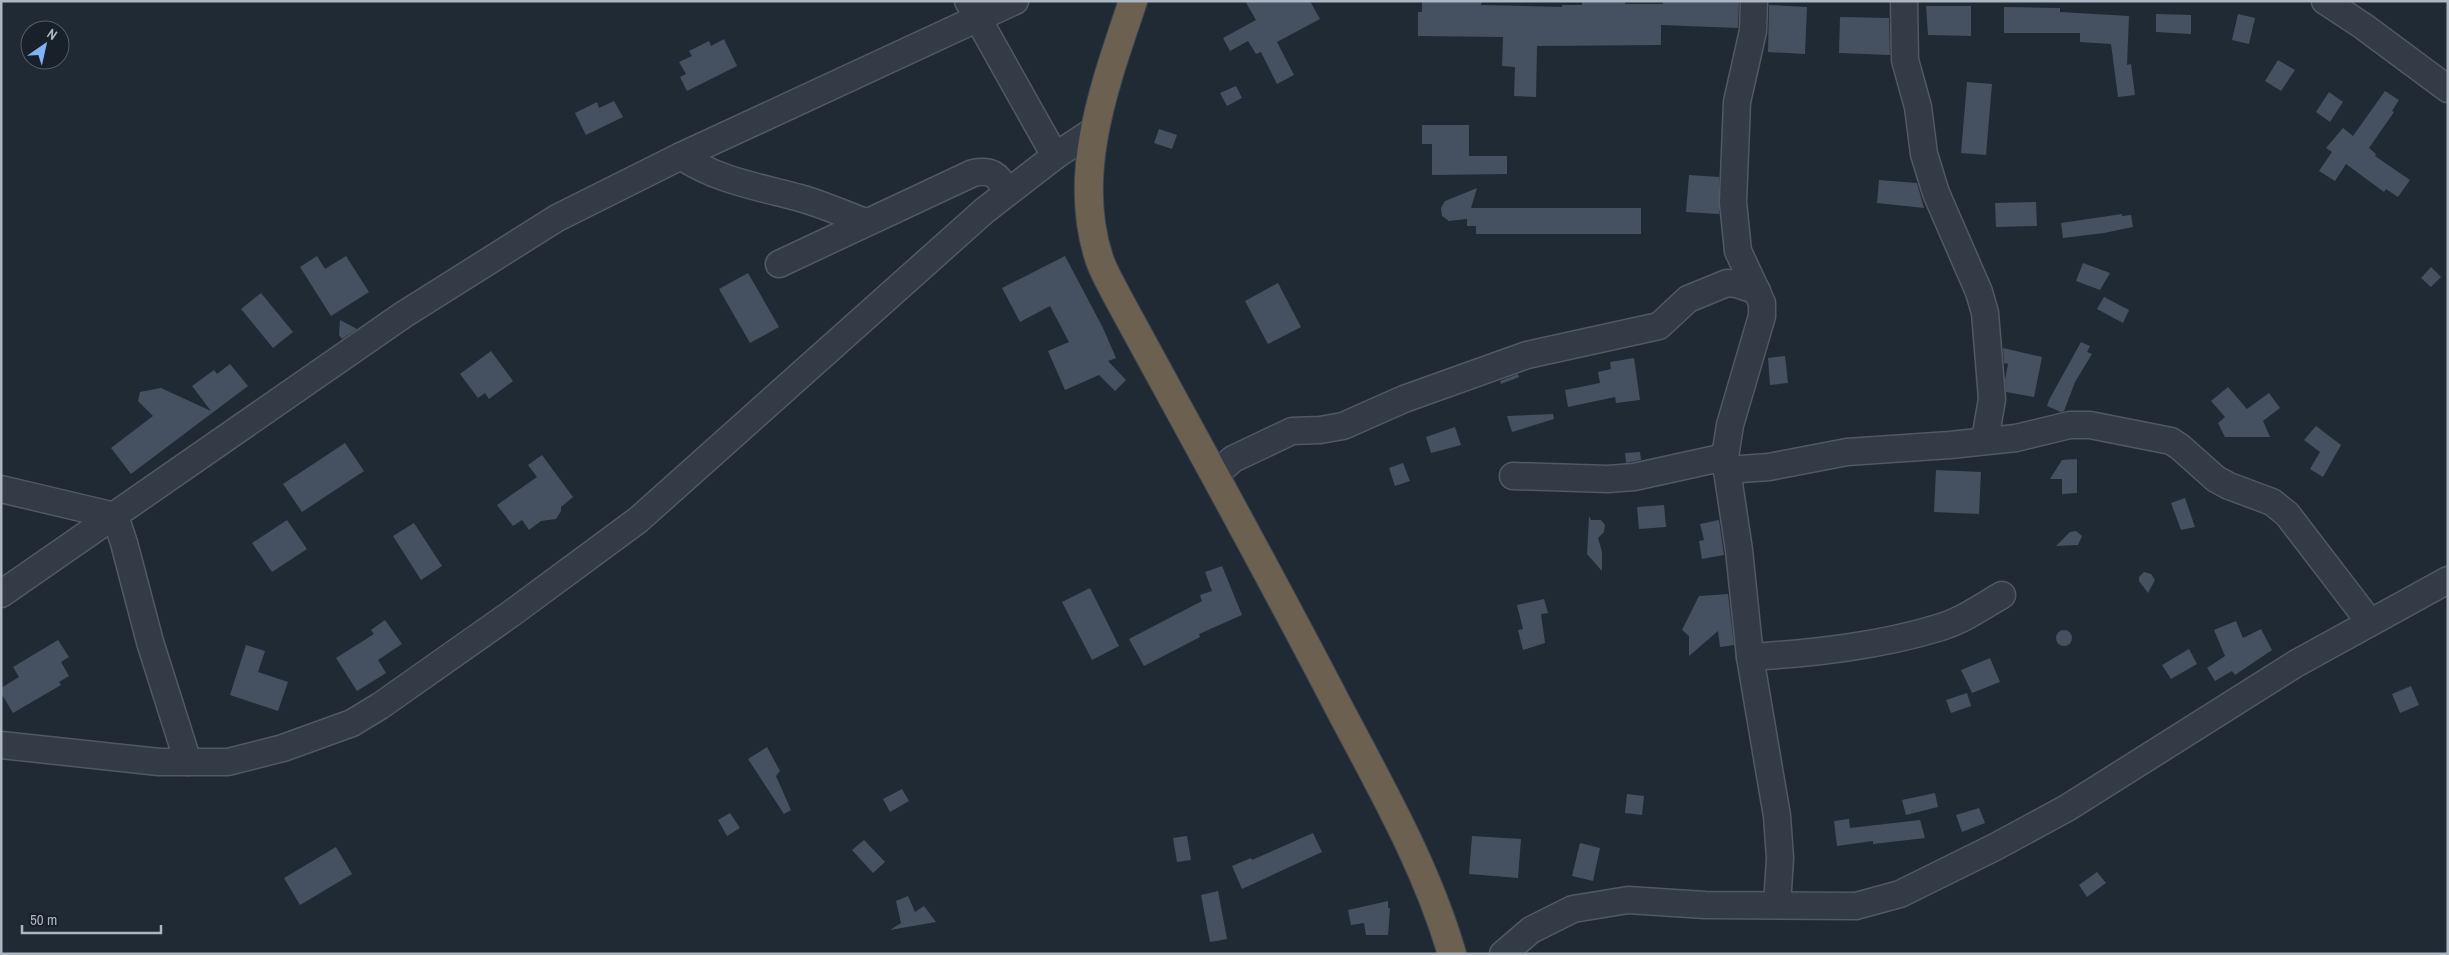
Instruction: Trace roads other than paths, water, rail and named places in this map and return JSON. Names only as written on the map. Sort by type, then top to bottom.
[{"type":"highway","points":[[1133,1],[1093,131],[1090,218],[1099,258],[1117,296],[1215,475],[1407,837],[1440,915],[1452,954]]},
{"type":"street","points":[[1,594],[411,310],[557,218],[973,11],[1015,1]]},
{"type":"street","points":[[1754,1],[1753,31],[1737,102],[1732,202],[1738,251],[1762,303],[1762,316],[1730,425],[1726,463],[1739,550],[1750,657],[1778,816],[1780,858],[1777,905]]},
{"type":"street","points":[[1904,1],[1905,60],[1918,107],[1924,154],[1936,193],[1979,292],[1985,313],[1989,343],[1992,400],[1985,440]]},
{"type":"street","points":[[2325,1],[2363,26],[2448,89]]},
{"type":"street","points":[[973,11],[1055,156]]},
{"type":"street","points":[[1,745],[97,756],[188,762],[228,762],[282,748],[352,723],[380,706],[596,553],[638,520],[984,210],[1055,156],[1093,131]]},
{"type":"street","points":[[681,156],[713,174],[802,199],[865,222]]},
{"type":"street","points":[[778,264],[972,173],[984,171],[996,175],[1008,192]]},
{"type":"street","points":[[1727,284],[1733,275],[1738,251]]},
{"type":"street","points":[[1215,475],[1233,459],[1292,431],[1333,428],[1412,396],[1527,355],[1659,326],[1688,299],[1727,284],[1736,284],[1757,291]]},
{"type":"street","points":[[1513,476],[1608,479],[1634,477],[1726,463],[1770,467],[1847,452],[1917,448],[2025,436],[2070,425],[2090,425],[2171,441],[2216,479],[2229,486],[2272,502],[2287,514],[2370,621]]},
{"type":"street","points":[[1,488],[115,516]]},
{"type":"street","points":[[115,516],[150,642],[188,762]]},
{"type":"street","points":[[1502,954],[1531,930],[1574,909],[1628,900],[1705,906],[1856,906],[1900,894],[2067,808],[2297,663],[2370,621],[2448,580]]},
{"type":"street","points":[[1750,657],[1844,648],[1942,627],[1968,615],[2002,595]]}]
